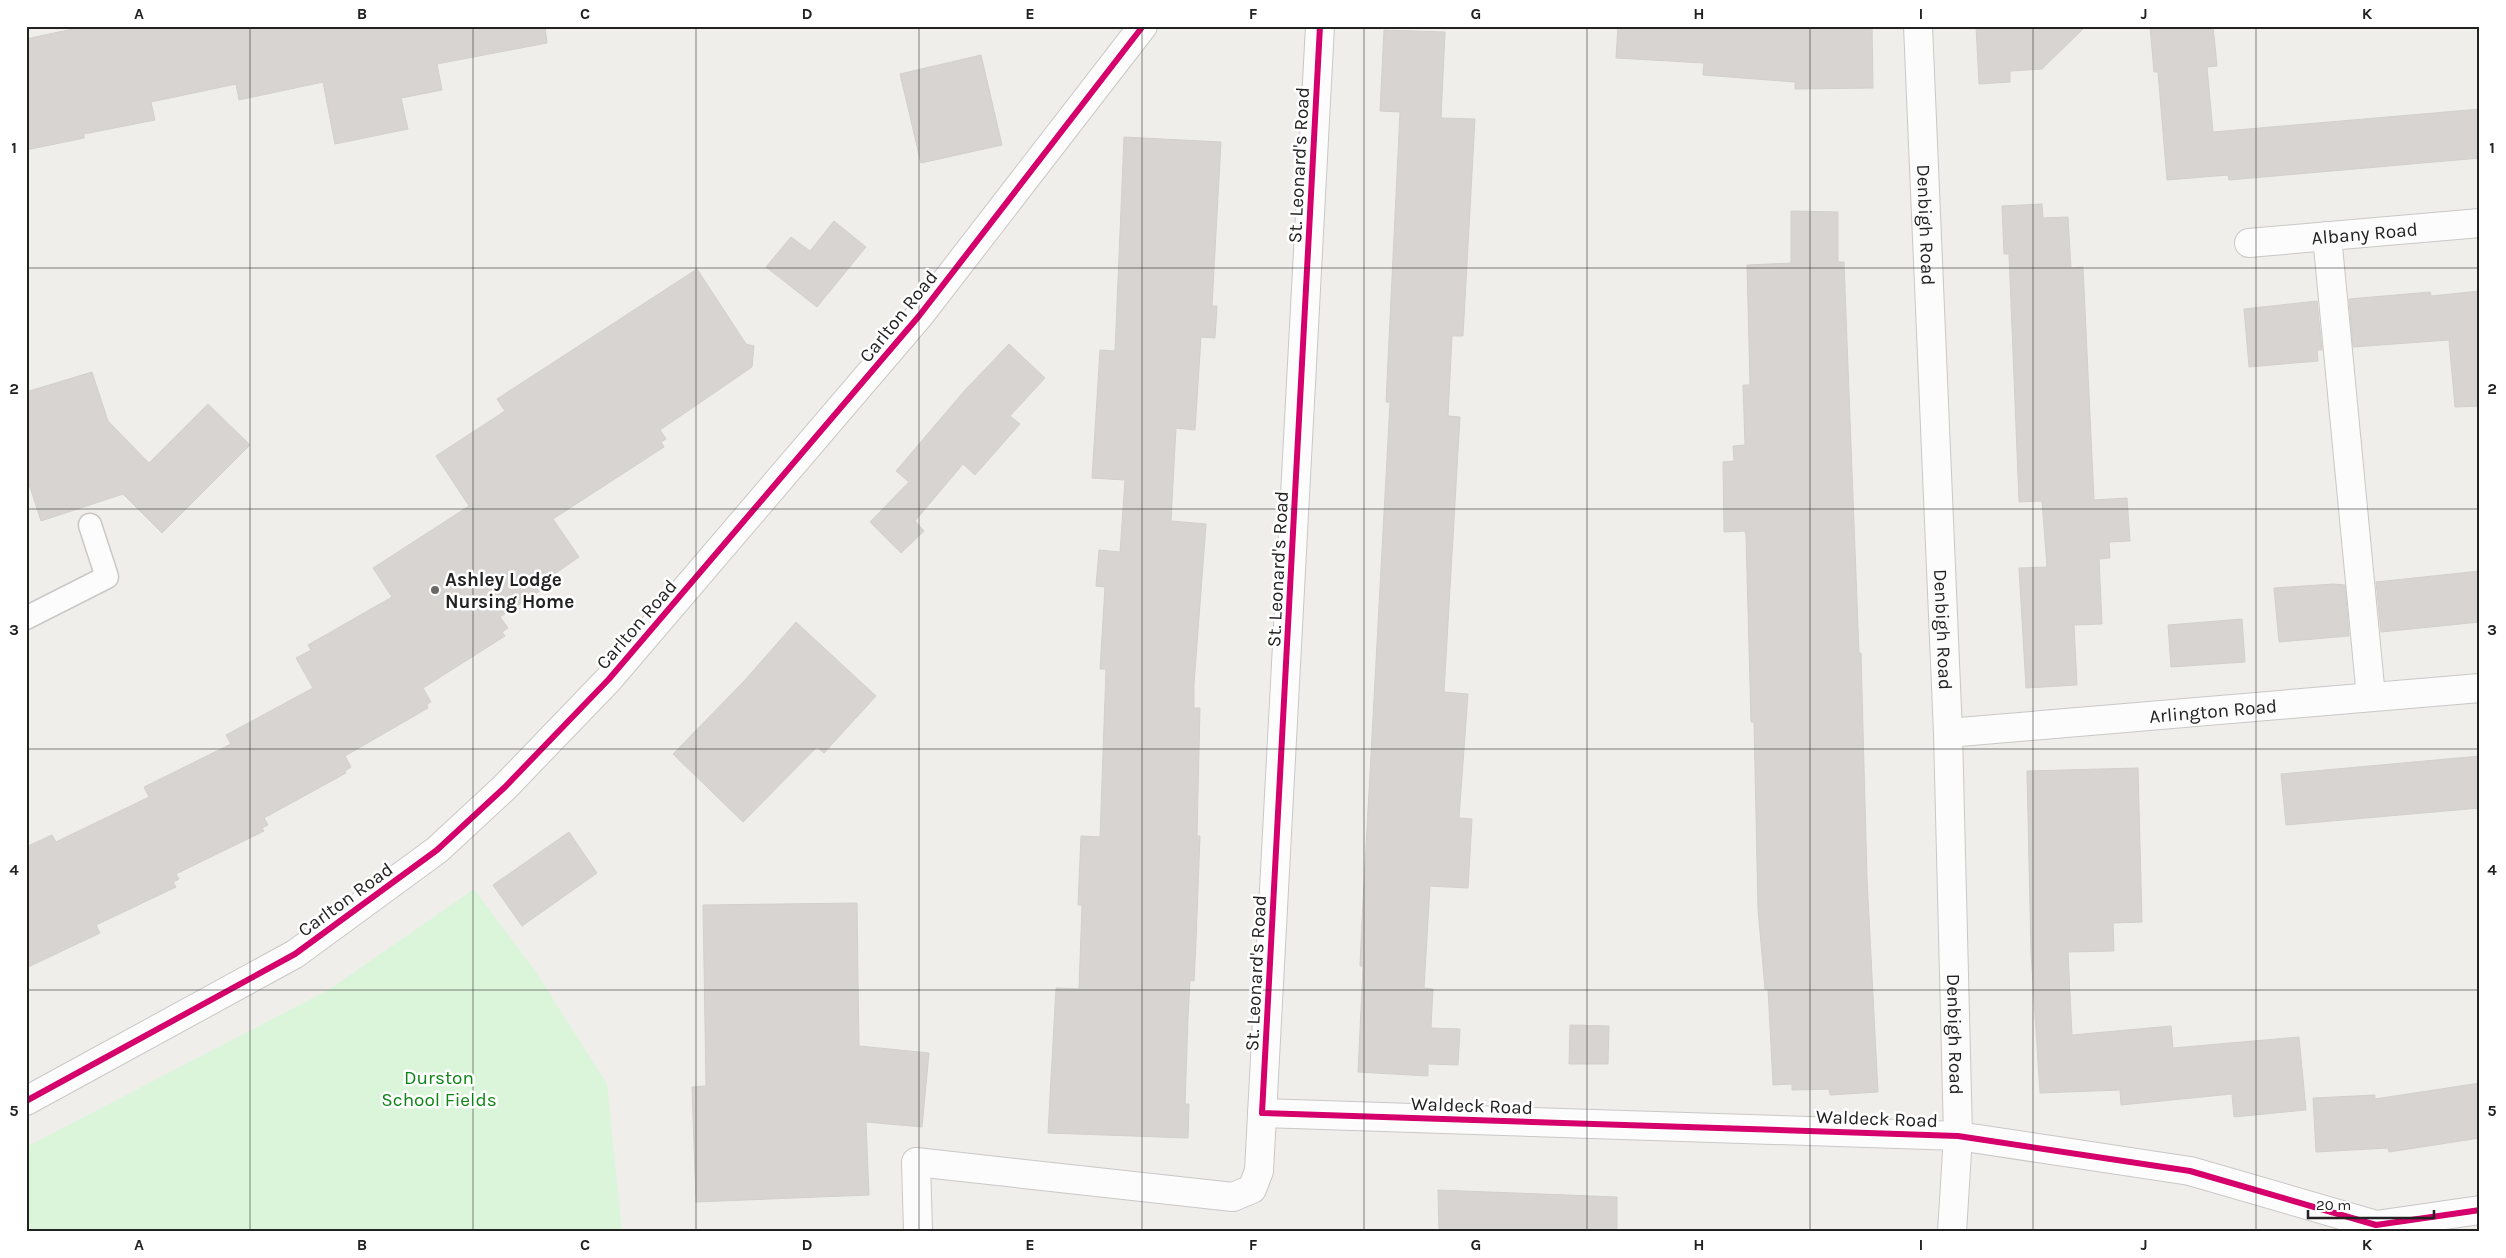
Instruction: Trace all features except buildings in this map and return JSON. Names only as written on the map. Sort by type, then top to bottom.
[{"type":"street","name":"Carlton Road","points":[[26,1101],[295,954],[438,850],[504,787],[609,679],[919,316],[1143,26]]},
{"type":"street","name":"St. Leonard's Road","points":[[918,1232],[916,1162],[1233,1197],[1252,1188],[1259,1171],[1320,26]]},
{"type":"street","name":"Denbigh Road","points":[[1918,26],[1948,734],[1958,1136],[1952,1232]]},
{"type":"street","name":"Albany Road","points":[[2250,243],[2480,223]]},
{"type":"street","points":[[2327,236],[2371,697]]},
{"type":"street","name":"Arlington Road","points":[[1948,734],[2480,688]]},
{"type":"street","name":"Waldeck Road","points":[[1262,1113],[1958,1136],[2190,1172],[2376,1225],[2480,1210]]},
{"type":"lane","points":[[26,618],[107,577],[90,525]]},
{"type":"green space","name":"Durston School Fields","points":[[474,889],[536,972],[607,1084],[622,1232],[26,1232],[26,1147],[330,989]]},
{"type":"cycle path","points":[[26,1101],[295,954],[437,850],[505,787],[609,679],[919,316],[1143,26]]},
{"type":"cycle path","points":[[1320,26],[1262,1113],[1958,1136],[2190,1171],[2376,1225],[2480,1210]]},
{"type":"place","name":"Ashley Lodge Nursing Home","points":[[435,590]]}]
